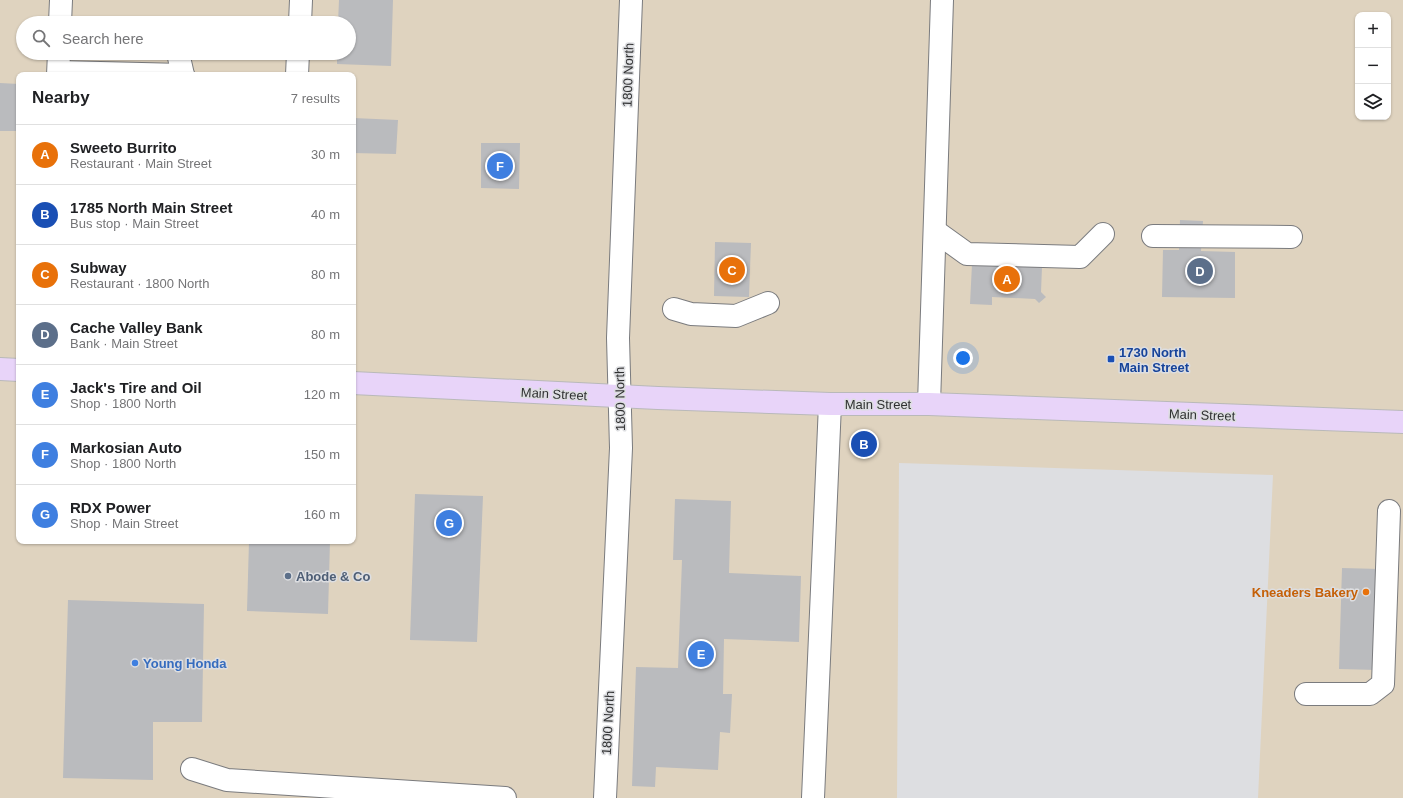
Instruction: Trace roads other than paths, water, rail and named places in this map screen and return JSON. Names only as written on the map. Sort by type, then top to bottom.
[{"type":"main road","points":[[0,369],[16,370]]},
{"type":"main road","name":"Main Street","points":[[356,383],[621,397],[830,404],[930,404],[1403,422]]},
{"type":"street","points":[[60,16],[61,0]]},
{"type":"street","points":[[300,16],[301,0]]},
{"type":"street","name":"1800 North","points":[[605,798],[621,448],[621,397],[618,338],[631,0]]},
{"type":"street","points":[[930,404],[942,0]]},
{"type":"street","points":[[180,60],[182,72]]},
{"type":"street","points":[[297,72],[298,60]]},
{"type":"street","points":[[60,62],[155,72]]},
{"type":"street","points":[[935,231],[967,254],[1073,257],[1080,257],[1103,234]]},
{"type":"street","points":[[1153,236],[1291,237]]},
{"type":"street","points":[[674,309],[691,314],[736,316],[768,303]]},
{"type":"street","points":[[813,798],[830,404]]},
{"type":"street","points":[[1306,694],[1370,694],[1384,684],[1389,511]]},
{"type":"street","points":[[192,769],[227,780],[505,798]]},
{"type":"place","name":"Markosian Auto","points":[[500,166]]},
{"type":"place","name":"Subway","points":[[732,270]]},
{"type":"place","name":"Cache Valley Bank","points":[[1200,271]]},
{"type":"place","name":"Sweeto Burrito","points":[[1007,279]]},
{"type":"place","name":"1730 North Main Street","points":[[1111,359]]},
{"type":"place","name":"1785 North Main Street","points":[[864,444]]},
{"type":"place","name":"RDX Power","points":[[449,523]]},
{"type":"place","name":"Abode & Co","points":[[288,576]]},
{"type":"place","name":"Kneaders Bakery","points":[[1366,592]]},
{"type":"place","name":"Jack's Tire and Oil","points":[[701,654]]},
{"type":"place","name":"Young Honda","points":[[135,663]]}]
